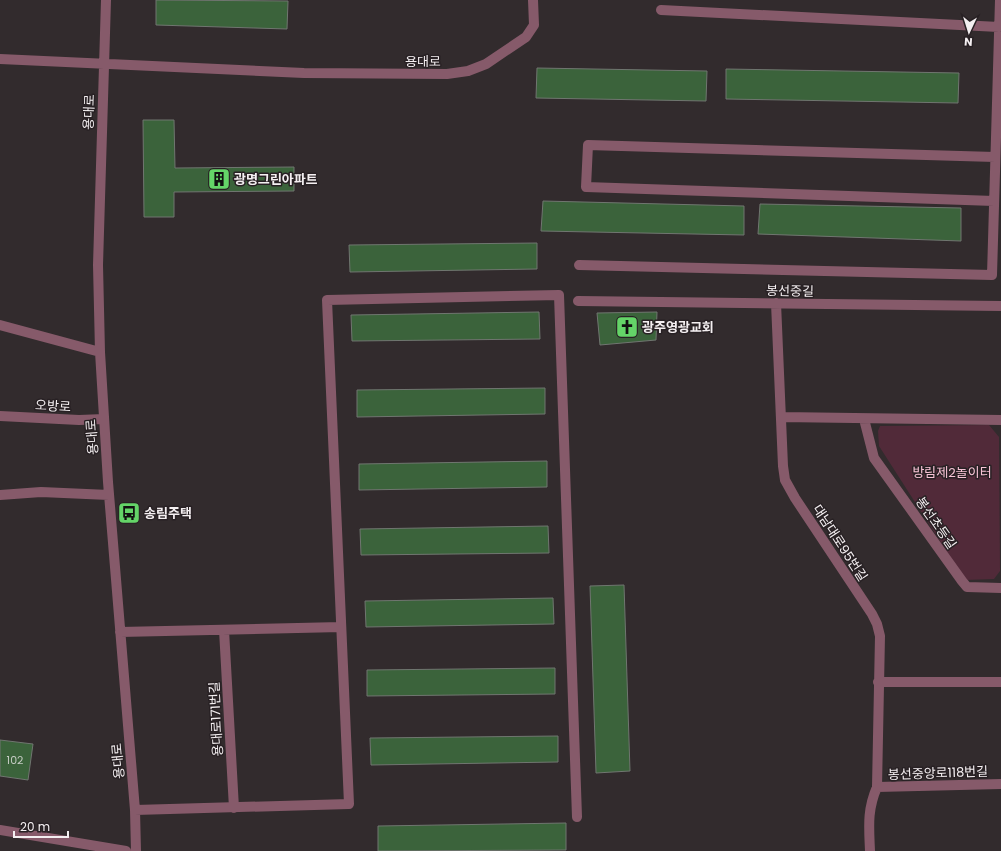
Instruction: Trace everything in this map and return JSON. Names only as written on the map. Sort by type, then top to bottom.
[{"type":"street","name":"용대로","points":[[106,0],[98,265],[100,352],[109,495],[135,810],[136,851]]},
{"type":"street","name":"용대로","points":[[104,62],[304,73],[447,74],[461,72],[486,64],[526,37],[534,25],[533,0]]},
{"type":"street","points":[[579,265],[992,275],[1000,0]]},
{"type":"street","points":[[661,10],[999,27]]},
{"type":"street","points":[[0,59],[104,62]]},
{"type":"street","points":[[994,201],[586,187],[588,145],[995,157]]},
{"type":"street","points":[[135,810],[349,804],[327,300],[560,295],[577,817]]},
{"type":"street","name":"봉선중길","points":[[578,301],[1001,306]]},
{"type":"street","name":"대남대로95번길","points":[[776,303],[783,466],[788,486],[877,624],[880,636],[877,788],[870,803],[868,822],[870,851]]},
{"type":"street","points":[[0,325],[100,352]]},
{"type":"street","name":"오방로","points":[[0,416],[79,420],[104,419]]},
{"type":"street","points":[[780,417],[1001,420]]},
{"type":"street","name":"봉선초등길","points":[[864,419],[874,458],[967,588],[1001,588]]},
{"type":"street","points":[[0,495],[41,492],[109,495]]},
{"type":"street","points":[[120,632],[341,627]]},
{"type":"street","name":"용대로171번길","points":[[224,630],[234,808]]},
{"type":"street","points":[[878,682],[1001,682]]},
{"type":"street","name":"봉선중앙로118번길","points":[[877,788],[1001,784]]},
{"type":"street","points":[[0,830],[126,851]]},
{"type":"green space","name":"방림제2놀이터","points":[[989,425],[999,437],[1000,571],[994,579],[965,580],[879,446],[878,431],[880,426]]},
{"type":"building","points":[[156,0],[288,1],[287,29],[156,25]]},
{"type":"building","points":[[537,68],[707,71],[706,101],[536,98]]},
{"type":"building","points":[[726,69],[959,73],[958,103],[726,99]]},
{"type":"building","name":"광명그린아파트","points":[[143,120],[174,120],[175,168],[294,167],[294,191],[174,192],[174,217],[144,217]]},
{"type":"building","points":[[543,201],[744,206],[744,235],[541,231]]},
{"type":"building","points":[[760,204],[961,208],[961,241],[758,234]]},
{"type":"building","points":[[537,243],[537,269],[350,272],[349,245]]},
{"type":"building","points":[[539,312],[540,339],[352,341],[351,315]]},
{"type":"building","name":"광주영광교회","points":[[657,312],[656,340],[600,345],[597,313]]},
{"type":"building","points":[[545,388],[545,414],[357,417],[357,390]]},
{"type":"building","points":[[547,461],[547,487],[359,490],[359,464]]},
{"type":"building","points":[[548,526],[549,553],[361,555],[360,529]]},
{"type":"building","points":[[624,585],[630,771],[596,773],[590,586]]},
{"type":"building","points":[[553,598],[554,624],[366,627],[365,601]]},
{"type":"building","points":[[555,668],[555,694],[367,696],[367,670]]},
{"type":"building","points":[[558,736],[558,762],[371,765],[370,738]]},
{"type":"building","points":[[0,740],[33,744],[28,780],[0,776]]},
{"type":"building","points":[[566,823],[566,850],[378,851],[378,826]]},
{"type":"place","name":"광명그린아파트","points":[[219,179]]},
{"type":"place","name":"광주영광교회","points":[[627,327]]},
{"type":"place","name":"송림주택","points":[[129,513]]}]
